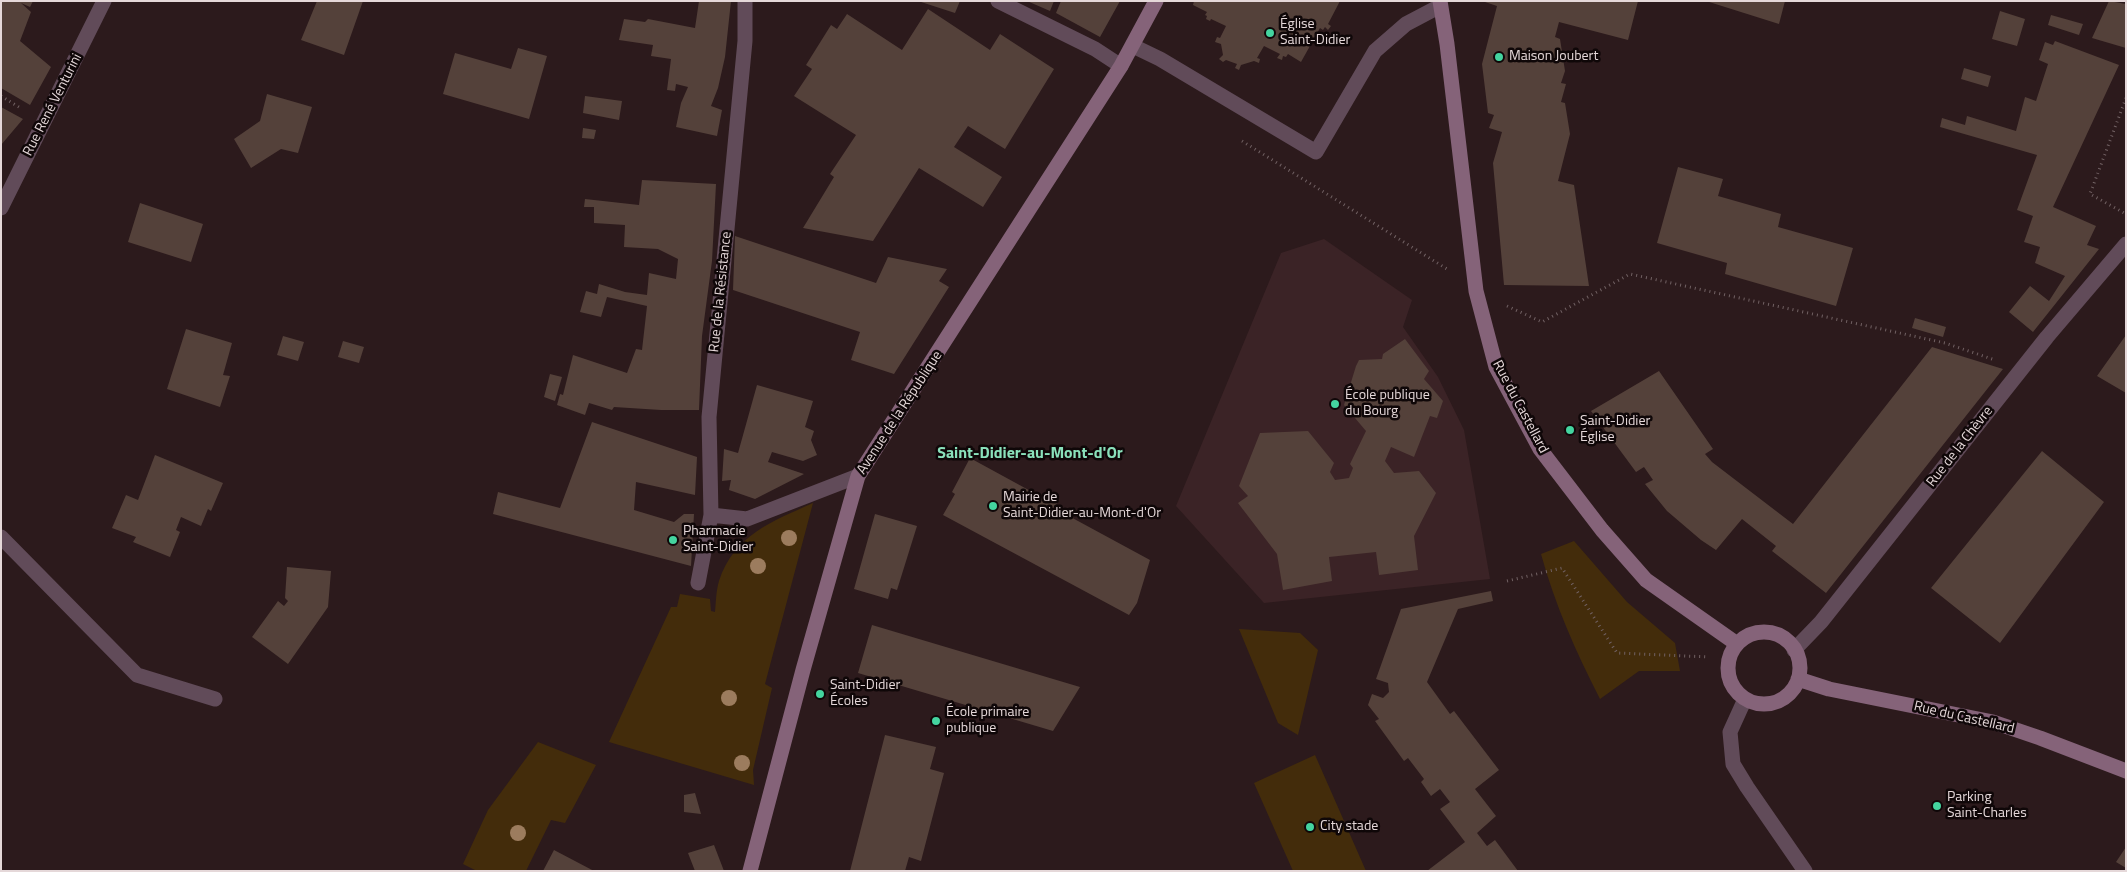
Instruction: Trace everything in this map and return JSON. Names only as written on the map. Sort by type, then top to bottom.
[{"type":"street","name":"Rue René Venturini","points":[[1,208],[104,1]]},
{"type":"street","name":"Rue de la Résistance","points":[[698,583],[711,515],[709,418],[745,41],[745,1]]},
{"type":"street","points":[[998,1],[1095,49],[1121,66]]},
{"type":"street","name":"Avenue de la République","points":[[750,871],[803,670],[858,476],[1121,66],[1156,1]]},
{"type":"street","points":[[1133,46],[1160,58],[1316,152],[1375,51],[1406,24],[1440,4]]},
{"type":"street","name":"Rue du Castellard","points":[[1440,4],[1447,44],[1476,291],[1496,368],[1540,449],[1602,530],[1646,580],[1737,644]]},
{"type":"street","name":"Rue de la Chèvre","points":[[1794,650],[1820,622],[2021,369],[2126,244]]},
{"type":"street","points":[[711,515],[747,519],[858,476]]},
{"type":"street","points":[[1,537],[137,675],[215,699]]},
{"type":"street","points":[[1767,632],[1778,636],[1794,650],[1799,664],[1798,679],[1786,697],[1776,702],[1755,704],[1745,700],[1734,688],[1728,674],[1729,658],[1737,644],[1746,637],[1767,632]]},
{"type":"street","name":"Rue du Castellard","points":[[1798,679],[1829,689],[1993,722],[2126,771]]},
{"type":"street","points":[[1745,700],[1730,732],[1734,764],[1747,787],[1805,871]]},
{"type":"path","points":[[2126,98],[2090,194],[2126,214]]},
{"type":"path","points":[[1237,138],[1444,267],[1476,291],[1542,322],[1630,274],[1944,343],[2021,369]]},
{"type":"path","points":[[1508,581],[1562,568],[1617,653],[1729,658]]},
{"type":"shaded area","name":"École publique du Bourg","points":[[1324,239],[1412,300],[1403,327],[1438,377],[1464,430],[1490,579],[1264,603],[1176,506],[1281,253]]},
{"type":"shaded area","points":[[813,503],[765,684],[772,688],[753,770],[754,785],[609,742],[671,607],[677,607],[680,594],[710,599],[711,611],[715,612],[719,581],[734,552],[745,541],[770,523]]},
{"type":"shaded area","points":[[1574,541],[1627,602],[1675,643],[1680,671],[1639,671],[1600,699],[1567,628],[1541,554]]},
{"type":"shaded area","points":[[1239,629],[1300,633],[1318,650],[1298,735],[1278,723]]},
{"type":"shaded area","points":[[538,742],[596,765],[565,823],[551,820],[526,871],[477,871],[463,864],[488,810]]},
{"type":"shaded area","name":"City stade","points":[[1315,755],[1366,871],[1293,871],[1254,783]]},
{"type":"building","points":[[1,1],[33,1],[30,7],[21,3],[31,12],[20,41],[51,67],[30,105],[1,88]]},
{"type":"building","points":[[317,1],[363,1],[344,55],[301,40]]},
{"type":"building","points":[[699,1],[731,1],[725,57],[718,88],[711,106],[722,110],[717,136],[676,127],[681,103],[688,87],[676,84],[675,91],[667,90],[671,59],[651,56],[653,45],[619,40],[624,19],[645,22],[648,19],[695,28]]},
{"type":"building","points":[[918,1],[960,1],[955,13]]},
{"type":"building","points":[[1027,1],[1054,1],[1050,11]]},
{"type":"building","points":[[1061,1],[1120,1],[1100,37],[1056,13]]},
{"type":"building","name":"Église Saint-Didier","points":[[1194,1],[1340,1],[1328,24],[1331,26],[1328,30],[1325,27],[1323,30],[1320,28],[1301,62],[1288,54],[1286,57],[1283,56],[1282,60],[1277,58],[1280,54],[1264,46],[1257,58],[1260,59],[1259,63],[1254,61],[1241,65],[1239,70],[1235,68],[1237,64],[1226,60],[1223,62],[1219,59],[1223,55],[1221,44],[1215,42],[1217,37],[1220,38],[1226,26],[1211,19],[1210,21],[1206,19],[1207,16],[1205,15],[1207,12],[1193,5]]},
{"type":"building","points":[[1482,1],[1638,1],[1628,40],[1559,22],[1555,37],[1560,39],[1565,71],[1561,83],[1566,84],[1561,102],[1565,103],[1570,134],[1558,181],[1574,185],[1589,286],[1504,285],[1493,163],[1502,132],[1489,128],[1494,115],[1488,113],[1482,64],[1497,6]]},
{"type":"building","points":[[1706,1],[1785,1],[1779,24]]},
{"type":"building","points":[[2109,1],[2126,4],[2126,48],[2092,38]]},
{"type":"building","points":[[928,9],[990,50],[1000,34],[1054,69],[1005,149],[968,126],[954,147],[1002,177],[983,207],[919,168],[873,241],[803,228],[834,177],[830,174],[856,135],[794,96],[812,69],[806,65],[831,25],[837,29],[847,14],[902,50]]},
{"type":"building","points":[[2000,11],[2025,19],[2017,46],[1992,39]]},
{"type":"building","points":[[2051,15],[2083,24],[2079,35],[2048,25]]},
{"type":"building","points":[[2055,41],[2119,65],[2053,207],[2096,226],[2087,245],[2099,249],[2033,332],[2009,312],[2030,286],[2049,301],[2065,276],[2035,263],[2040,247],[2024,242],[2033,216],[2017,210],[2037,155],[1940,127],[1942,118],[1965,125],[1967,116],[2016,131],[2025,97],[2036,101],[2048,64],[2039,60],[2045,42],[2053,45]]},
{"type":"building","points":[[518,48],[547,56],[529,119],[443,94],[455,53],[511,69]]},
{"type":"building","points":[[1964,68],[1991,76],[1988,87],[1961,79]]},
{"type":"building","points":[[267,94],[312,107],[298,153],[281,149],[251,168],[234,139],[260,121]]},
{"type":"building","points":[[585,96],[622,101],[619,120],[583,113]]},
{"type":"building","points":[[1,107],[23,119],[1,145]]},
{"type":"building","points":[[583,128],[596,130],[594,139],[582,138]]},
{"type":"building","points":[[1678,167],[1723,179],[1718,196],[1781,214],[1778,227],[1853,248],[1836,306],[1725,274],[1727,263],[1657,243]]},
{"type":"building","points":[[642,180],[716,184],[712,261],[702,336],[699,410],[614,407],[612,410],[589,403],[585,415],[557,405],[560,394],[563,395],[573,355],[627,373],[636,349],[642,350],[647,306],[607,297],[601,317],[580,312],[586,291],[597,294],[599,284],[625,292],[647,295],[649,273],[676,279],[678,259],[658,249],[624,247],[625,225],[594,223],[594,207],[584,207],[585,199],[639,205]]},
{"type":"building","points":[[140,203],[203,224],[191,262],[128,242]]},
{"type":"building","points":[[735,236],[876,283],[888,257],[947,269],[939,281],[949,287],[894,374],[851,360],[860,332],[733,290]]},
{"type":"building","points":[[1915,318],[1946,327],[1943,337],[1912,328]]},
{"type":"building","points":[[186,329],[232,343],[223,375],[230,376],[220,407],[167,389]]},
{"type":"building","points":[[2126,335],[2126,393],[2097,376]]},
{"type":"building","points":[[283,336],[304,342],[298,361],[277,355]]},
{"type":"building","points":[[1405,339],[1429,371],[1424,379],[1443,401],[1437,418],[1430,416],[1414,457],[1391,447],[1385,461],[1394,473],[1419,471],[1436,493],[1414,536],[1418,570],[1379,575],[1376,552],[1329,557],[1332,581],[1283,590],[1277,554],[1238,503],[1248,496],[1239,486],[1260,433],[1308,431],[1334,463],[1330,472],[1335,480],[1349,478],[1353,468],[1350,464],[1366,431],[1344,405],[1356,366],[1359,360],[1382,359],[1383,354]]},
{"type":"building","points":[[343,341],[364,347],[359,363],[338,357]]},
{"type":"building","points":[[1932,347],[2003,369],[1826,593],[1772,551],[1776,546],[1742,519],[1716,550],[1701,540],[1667,511],[1645,484],[1653,480],[1644,467],[1636,472],[1591,411],[1659,371],[1713,449],[1705,454],[1712,462],[1793,524]]},
{"type":"building","points":[[550,374],[562,377],[555,401],[544,397]]},
{"type":"building","points":[[757,385],[813,401],[805,427],[814,431],[811,440],[817,455],[803,461],[772,452],[768,462],[804,474],[755,499],[729,490],[731,480],[722,481],[724,449],[738,453]]},
{"type":"building","points":[[592,422],[697,457],[695,495],[636,482],[634,510],[674,522],[684,514],[694,514],[691,566],[493,514],[498,492],[560,508]]},
{"type":"building","points":[[2042,451],[2104,502],[2000,643],[1931,588]]},
{"type":"building","points":[[155,455],[223,483],[211,511],[208,509],[201,526],[181,517],[176,530],[180,532],[170,557],[133,542],[136,537],[112,528],[126,495],[138,500]]},
{"type":"building","points":[[970,458],[1047,500],[1050,495],[1059,500],[1054,508],[1150,560],[1137,603],[1129,615],[943,515],[955,494],[952,492]]},
{"type":"building","points":[[875,514],[917,526],[897,590],[891,588],[888,599],[854,589]]},
{"type":"building","points":[[287,567],[331,571],[328,607],[288,664],[252,637],[278,601],[284,606],[288,601],[285,598]]},
{"type":"building","points":[[1491,591],[1493,601],[1458,609],[1427,682],[1450,714],[1454,711],[1499,770],[1475,789],[1496,816],[1477,833],[1487,846],[1495,840],[1518,871],[1427,871],[1465,842],[1440,809],[1450,802],[1440,789],[1431,796],[1421,782],[1424,779],[1408,758],[1404,761],[1375,721],[1379,719],[1368,705],[1372,694],[1383,698],[1389,692],[1388,683],[1376,679],[1401,609]]},
{"type":"building","points":[[872,625],[1080,687],[1053,731],[858,673]]},
{"type":"building","points":[[885,735],[936,747],[930,769],[944,773],[921,861],[909,857],[905,871],[850,871]]},
{"type":"building","points":[[695,793],[701,814],[684,812],[684,795]]},
{"type":"building","points":[[714,845],[724,871],[695,871],[688,853]]},
{"type":"building","points":[[2126,847],[2126,868],[2116,862]]},
{"type":"building","points":[[554,850],[594,871],[543,871]]},
{"type":"place","name":"Église Saint-Didier","points":[[1270,33]]},
{"type":"place","name":"Maison Joubert","points":[[1499,57]]},
{"type":"place","name":"École publique du Bourg","points":[[1335,404]]},
{"type":"place","name":"Saint-Didier Église","points":[[1570,430]]},
{"type":"place","name":"Mairie de Saint-Didier-au-Mont-d'Or","points":[[993,506]]},
{"type":"place","name":"Pharmacie Saint-Didier","points":[[673,540]]},
{"type":"place","name":"Saint-Didier Écoles","points":[[820,694]]},
{"type":"place","name":"École primaire publique","points":[[936,721]]},
{"type":"place","name":"Parking Saint-Charles","points":[[1937,806]]},
{"type":"place","name":"City stade","points":[[1310,827]]},
{"type":"district","name":"Saint-Didier-au-Mont-d'Or","points":[[1030,454]]}]
